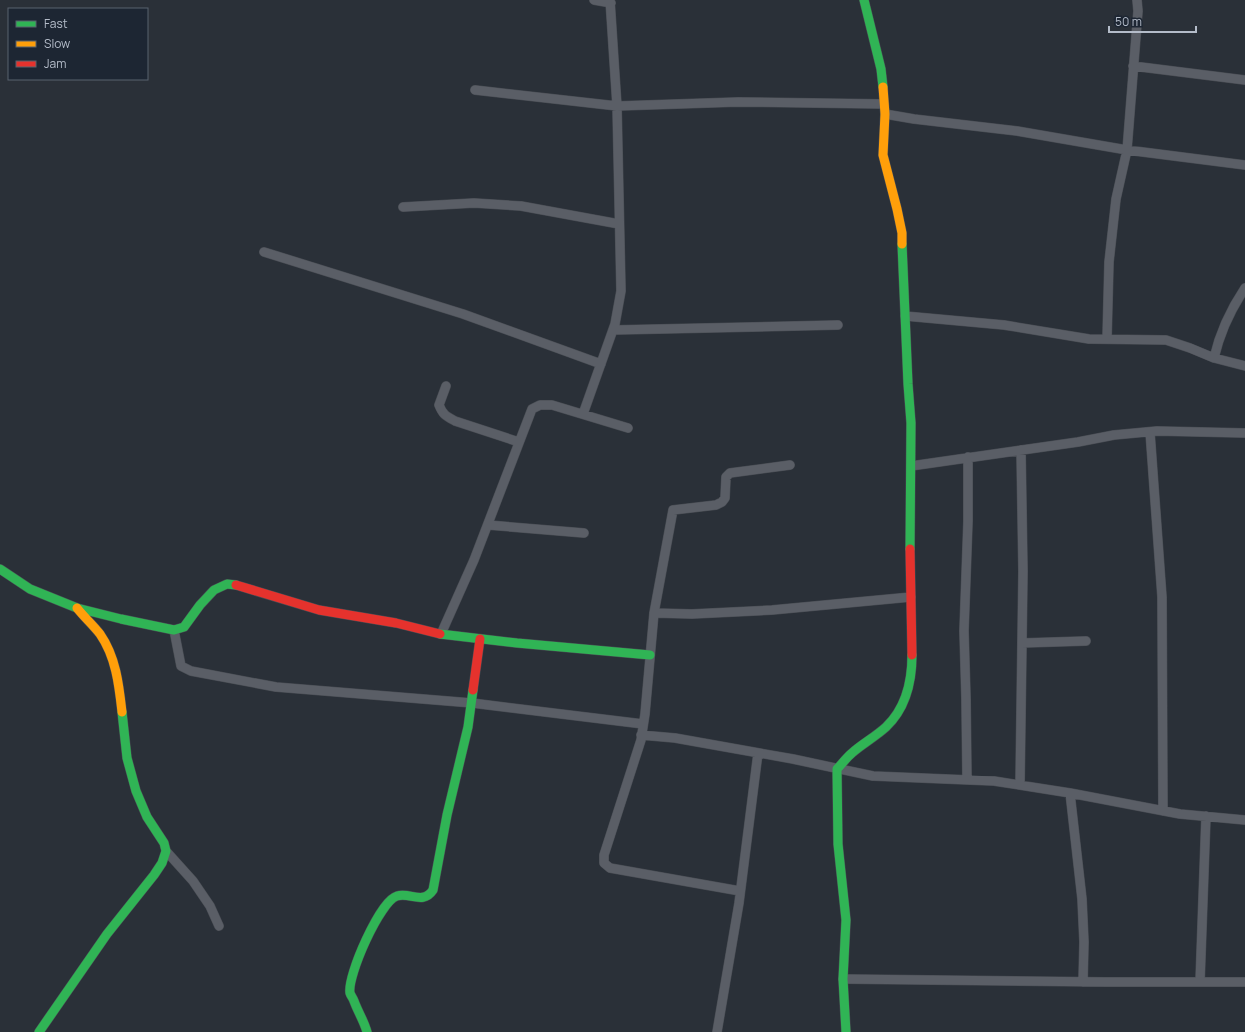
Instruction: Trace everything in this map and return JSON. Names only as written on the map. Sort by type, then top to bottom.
[{"type":"street","points":[[583,414],[615,324],[621,291],[617,106],[610,1],[594,0]]},
{"type":"street","points":[[846,1032],[843,979],[846,920],[838,844],[837,768],[851,754],[886,727],[902,707],[910,681],[912,662],[910,597],[911,423],[902,233],[883,155],[885,114],[881,69],[864,0]]},
{"type":"street","points":[[1107,339],[1110,254],[1116,199],[1127,150],[1137,0]]},
{"type":"street","points":[[1133,66],[1245,80]]},
{"type":"street","points":[[475,90],[617,106],[738,102],[884,104]]},
{"type":"street","points":[[885,114],[922,120],[1017,131],[1127,150],[1245,165]]},
{"type":"street","points":[[403,207],[474,203],[521,206],[619,224]]},
{"type":"street","points":[[264,252],[463,314],[601,364]]},
{"type":"street","points":[[1214,358],[1220,335],[1234,304],[1245,288]]},
{"type":"street","points":[[905,316],[1004,325],[1089,339],[1166,340],[1214,358],[1245,366]]},
{"type":"street","points":[[613,330],[838,325]]},
{"type":"street","points":[[446,386],[439,405],[442,413],[455,421],[519,442]]},
{"type":"street","points":[[441,634],[474,560],[532,409],[536,406],[552,404],[628,428]]},
{"type":"street","points":[[911,466],[1114,435],[1150,432],[1245,433]]},
{"type":"street","points":[[1150,432],[1162,597],[1163,810]]},
{"type":"street","points":[[1020,786],[1023,571],[1021,450]]},
{"type":"street","points":[[966,780],[964,631],[968,521],[968,458]]},
{"type":"street","points":[[740,891],[610,868],[604,863],[604,855],[641,736],[654,613],[673,510],[716,505],[722,502],[725,498],[726,476],[730,473],[790,465]]},
{"type":"street","points":[[488,525],[584,533]]},
{"type":"street","points":[[0,569],[30,588],[77,608],[174,630],[184,627],[200,604],[214,590],[227,584],[233,584],[319,610],[396,623],[441,634],[518,643],[650,655]]},
{"type":"street","points":[[654,613],[692,614],[758,611],[910,597]]},
{"type":"street","points":[[77,608],[100,635],[113,661],[120,696],[127,758],[134,784],[147,817],[164,843],[166,851],[193,881],[210,906],[219,926]]},
{"type":"street","points":[[174,630],[180,666],[191,671],[276,687],[472,703],[643,724]]},
{"type":"street","points":[[366,1032],[365,1023],[350,992],[350,984],[361,951],[372,927],[390,900],[396,896],[420,899],[427,897],[432,893],[436,882],[447,816],[463,751],[472,703],[480,639]]},
{"type":"street","points":[[1022,644],[1086,641]]},
{"type":"street","points":[[641,736],[675,738],[793,759],[873,776],[994,781],[1070,793],[1180,814],[1245,820]]},
{"type":"street","points":[[717,1032],[740,891],[758,753]]},
{"type":"street","points":[[1070,793],[1082,899],[1084,942],[1083,982]]},
{"type":"street","points":[[1200,982],[1206,816]]},
{"type":"street","points":[[39,1032],[107,934],[154,875],[162,863],[166,851]]},
{"type":"street","points":[[843,979],[1083,982],[1245,982]]},
{"type":"traffic: fast","points":[[864,0],[881,69],[883,87]]},
{"type":"traffic: fast","points":[[902,244],[911,423],[910,549]]},
{"type":"traffic: fast","points":[[0,569],[30,589],[77,608],[174,630],[184,627],[200,605],[214,590],[227,584],[236,585]]},
{"type":"traffic: fast","points":[[440,634],[517,643],[650,655]]},
{"type":"traffic: fast","points":[[846,1032],[843,979],[846,920],[838,844],[837,769],[852,753],[893,720],[903,703],[909,685],[912,655]]},
{"type":"traffic: fast","points":[[367,1032],[350,993],[350,984],[354,971],[359,956],[374,924],[390,901],[397,896],[402,895],[425,897],[433,890],[447,815],[468,727],[473,690]]},
{"type":"traffic: fast","points":[[39,1032],[107,934],[154,875],[162,863],[166,851],[164,843],[147,817],[136,791],[127,758],[122,712]]},
{"type":"traffic: slow","points":[[883,87],[885,114],[883,155],[897,209],[902,233],[902,244]]},
{"type":"traffic: slow","points":[[77,608],[100,634],[110,652],[116,672],[122,712]]},
{"type":"traffic: jam","points":[[910,549],[912,655]]},
{"type":"traffic: jam","points":[[236,585],[319,610],[396,623],[440,634]]},
{"type":"traffic: jam","points":[[473,690],[480,639]]}]
